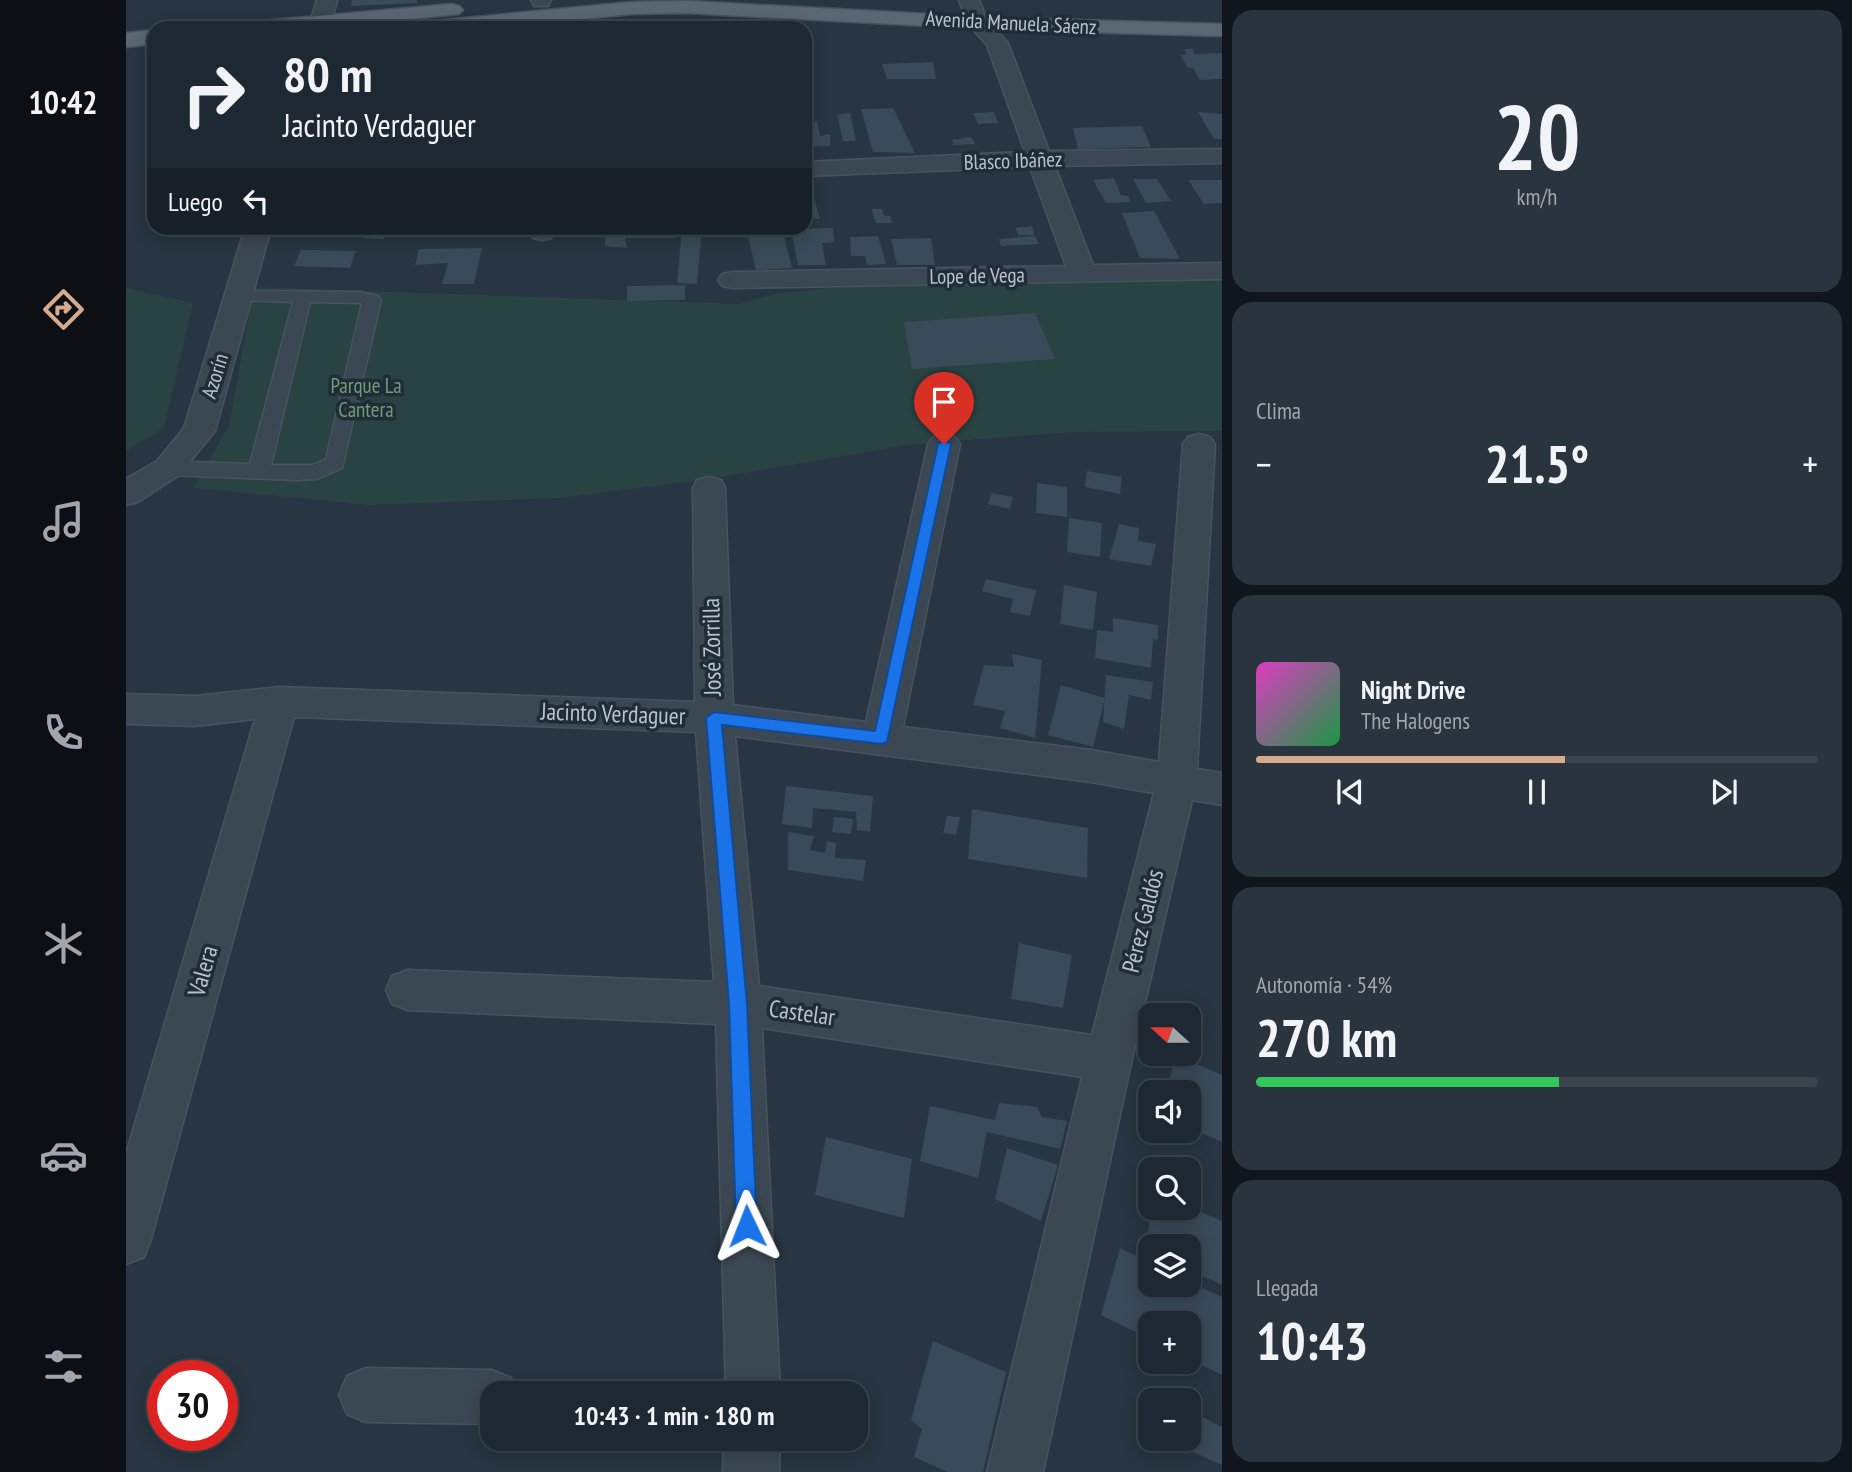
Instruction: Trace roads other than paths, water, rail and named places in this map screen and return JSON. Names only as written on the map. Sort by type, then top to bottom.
[{"type":"main road","name":"Avenida Manuela Sáenz","points":[[880,0],[973,9],[999,18],[1222,30]]},
{"type":"main road","name":"Avenida Manuela Sáenz","points":[[468,21],[545,9]]},
{"type":"main road","name":"Avenida Manuela Sáenz","points":[[376,21],[545,9],[973,9]]},
{"type":"main road","name":"Avenida Manuela Sáenz","points":[[999,18],[1222,14]]},
{"type":"main road","points":[[126,40],[147,38]]},
{"type":"main road","points":[[126,55],[147,54]]},
{"type":"street","points":[[321,21],[327,0]]},
{"type":"street","points":[[973,9],[999,18],[1038,159],[1083,275]]},
{"type":"street","name":"Blasco Ibáñez","points":[[812,169],[1038,159],[1222,156]]},
{"type":"street","name":"Azorín","points":[[126,494],[169,468],[199,431],[256,235]]},
{"type":"street","name":"Lope de Vega","points":[[732,280],[1222,271]]},
{"type":"street","name":"Pérez Galdós","points":[[1015,1472],[1109,1059],[1178,780],[1199,443]]},
{"type":"street","points":[[882,738],[944,444]]},
{"type":"street","name":"José Zorrilla","points":[[709,488],[714,718],[738,1004],[753,1381]]},
{"type":"street","name":"Jacinto Verdaguer","points":[[126,709],[195,710],[279,702],[714,718],[882,738],[1178,780],[1222,789]]},
{"type":"street","name":"Valera","points":[[126,1239],[279,702]]},
{"type":"street","name":"Castelar","points":[[408,990],[738,1004],[1109,1059]]},
{"type":"street","points":[[366,1395],[480,1397]]},
{"type":"street","points":[[751,1472],[752,1451]]},
{"type":"lane","points":[[169,468],[316,472],[335,463],[372,300],[361,296],[239,296]]},
{"type":"lane","points":[[259,471],[303,296]]},
{"type":"park label","name":"Parque La Cantera","points":[[366,398]]}]
